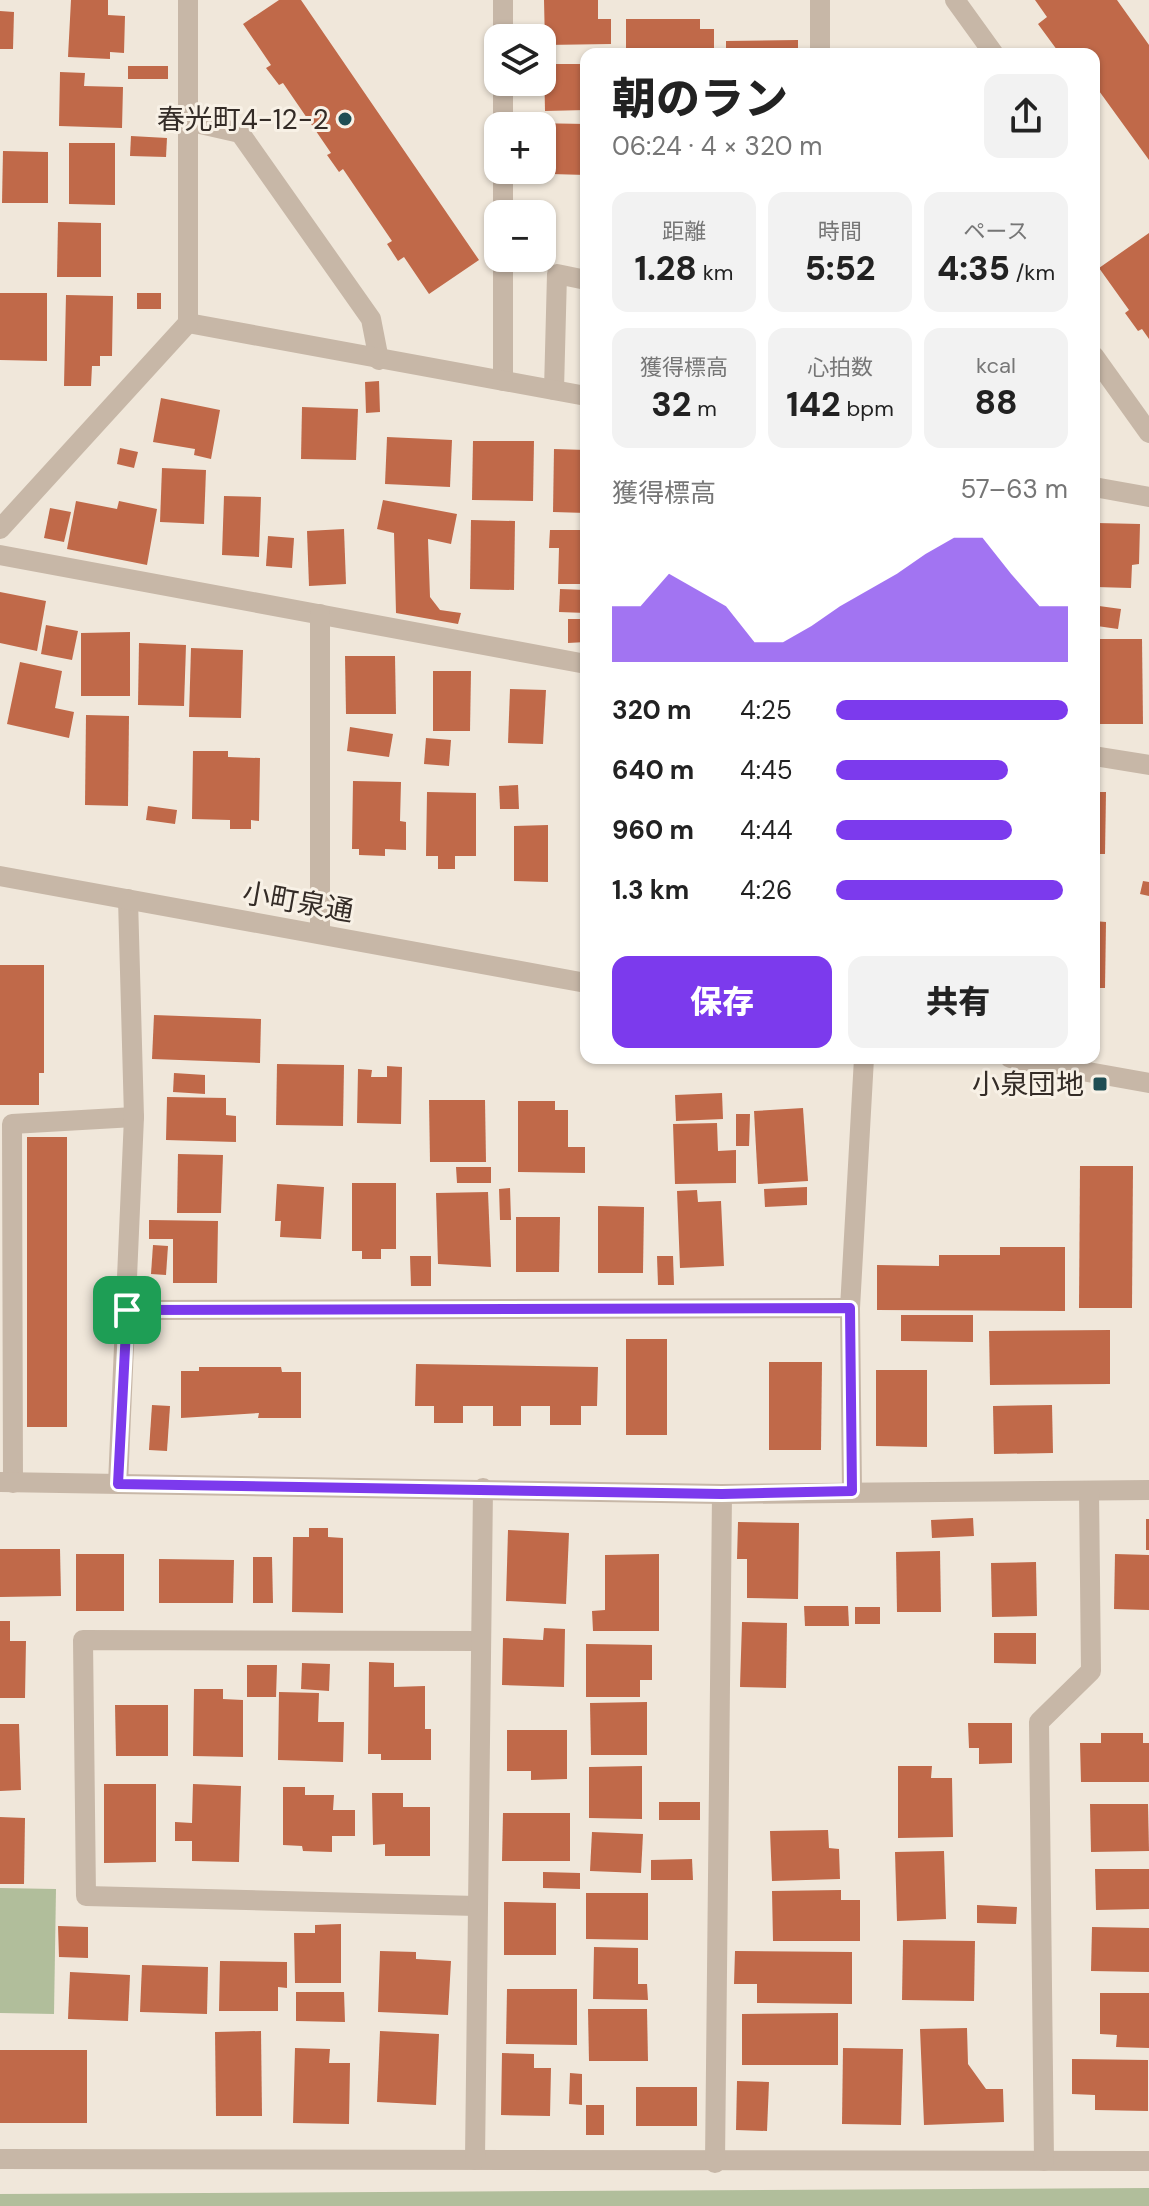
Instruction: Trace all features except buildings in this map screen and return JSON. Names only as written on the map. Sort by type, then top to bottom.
[{"type":"street","points":[[0,529],[188,323],[188,0]]},
{"type":"street","points":[[503,0],[503,24]]},
{"type":"street","points":[[820,0],[820,48]]},
{"type":"street","points":[[955,0],[990,48]]},
{"type":"street","points":[[187,121],[240,133],[371,319],[379,360]]},
{"type":"street","points":[[503,272],[503,381]]},
{"type":"street","points":[[554,390],[557,274],[580,279]]},
{"type":"street","points":[[188,323],[580,395]]},
{"type":"street","points":[[1100,364],[1149,433]]},
{"type":"street","points":[[1100,488],[1149,497]]},
{"type":"street","points":[[0,555],[580,663]]},
{"type":"street","points":[[320,614],[320,934]]},
{"type":"street","points":[[1100,757],[1149,765]]},
{"type":"street","name":"小町泉通","points":[[0,876],[580,982]]},
{"type":"street","points":[[118,1484],[134,1117],[128,899]]},
{"type":"street","points":[[852,1491],[850,1308],[864,1064]]},
{"type":"street","points":[[1043,1064],[1149,1083]]},
{"type":"street","points":[[134,1117],[12,1124],[6,1482],[722,1494],[1149,1490]]},
{"type":"street","points":[[127,1310],[850,1308]]},
{"type":"street","points":[[475,2160],[483,1488]]},
{"type":"street","points":[[1044,2161],[1039,1722],[1091,1671],[1089,1491]]},
{"type":"street","points":[[715,2163],[722,1494]]},
{"type":"street","points":[[476,1906],[86,1896],[83,1640],[481,1641]]},
{"type":"street","points":[[0,2159],[715,2163],[1149,2161]]},
{"type":"green space","points":[[0,1888],[56,1889],[54,2014],[0,2013]]},
{"type":"green space","points":[[1149,2188],[1149,2206],[0,2206],[0,2194]]},
{"type":"place","name":"春光町4-12-2","points":[[345,119]]},
{"type":"place","name":"小泉団地","points":[[1100,1084]]},
{"type":"route","points":[[850,1308],[852,1491],[722,1494],[118,1484],[127,1310],[850,1308]]}]
